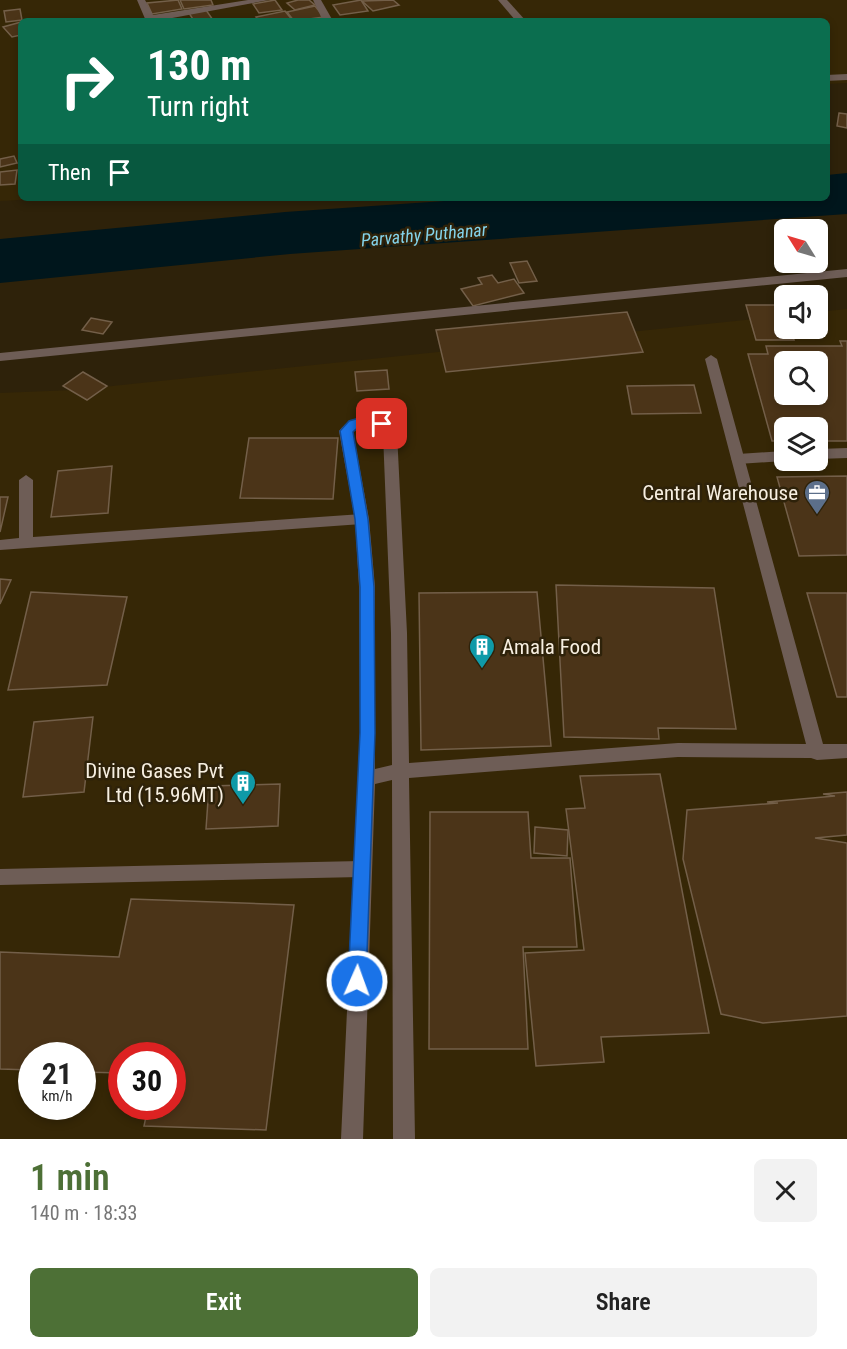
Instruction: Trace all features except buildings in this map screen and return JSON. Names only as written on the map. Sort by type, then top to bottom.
[{"type":"street","points":[[141,0],[150,18]]},
{"type":"street","points":[[156,18],[265,0]]},
{"type":"street","points":[[317,0],[326,18]]},
{"type":"street","points":[[502,0],[518,18]]},
{"type":"street","points":[[830,78],[847,77]]},
{"type":"street","points":[[0,357],[847,273]]},
{"type":"street","points":[[711,359],[817,753]]},
{"type":"street","points":[[352,1139],[368,733],[367,587],[362,519],[346,431],[354,423],[369,420],[382,424],[390,433],[399,633],[404,1139]]},
{"type":"street","points":[[828,454],[847,453]]},
{"type":"street","points":[[738,459],[774,457]]},
{"type":"street","points":[[26,480],[26,543]]},
{"type":"street","points":[[0,545],[362,519]]},
{"type":"street","points":[[365,778],[401,771],[678,750],[817,753],[847,751]]},
{"type":"street","points":[[0,877],[361,869]]},
{"type":"shaded area","points":[[0,0],[847,0],[847,83],[830,84],[830,18],[18,18],[18,200],[0,201]]},
{"type":"shaded area","points":[[847,309],[847,1139],[0,1139],[0,393],[74,390],[774,317],[774,339],[828,339],[828,311]]},
{"type":"water","name":"Parvathy Puthanar","points":[[847,173],[847,214],[290,254],[0,283],[0,239],[285,212],[444,201],[830,201],[830,175]]},
{"type":"place","name":"Central Warehouse","points":[[817,516]]},
{"type":"place","name":"Amala Food","points":[[482,670]]},
{"type":"place","name":"Divine Gases Pvt Ltd (15.96MT)","points":[[243,806]]},
{"type":"route","points":[[357,981],[368,733],[367,587],[362,519],[346,431],[354,423],[369,420],[382,424]]}]
